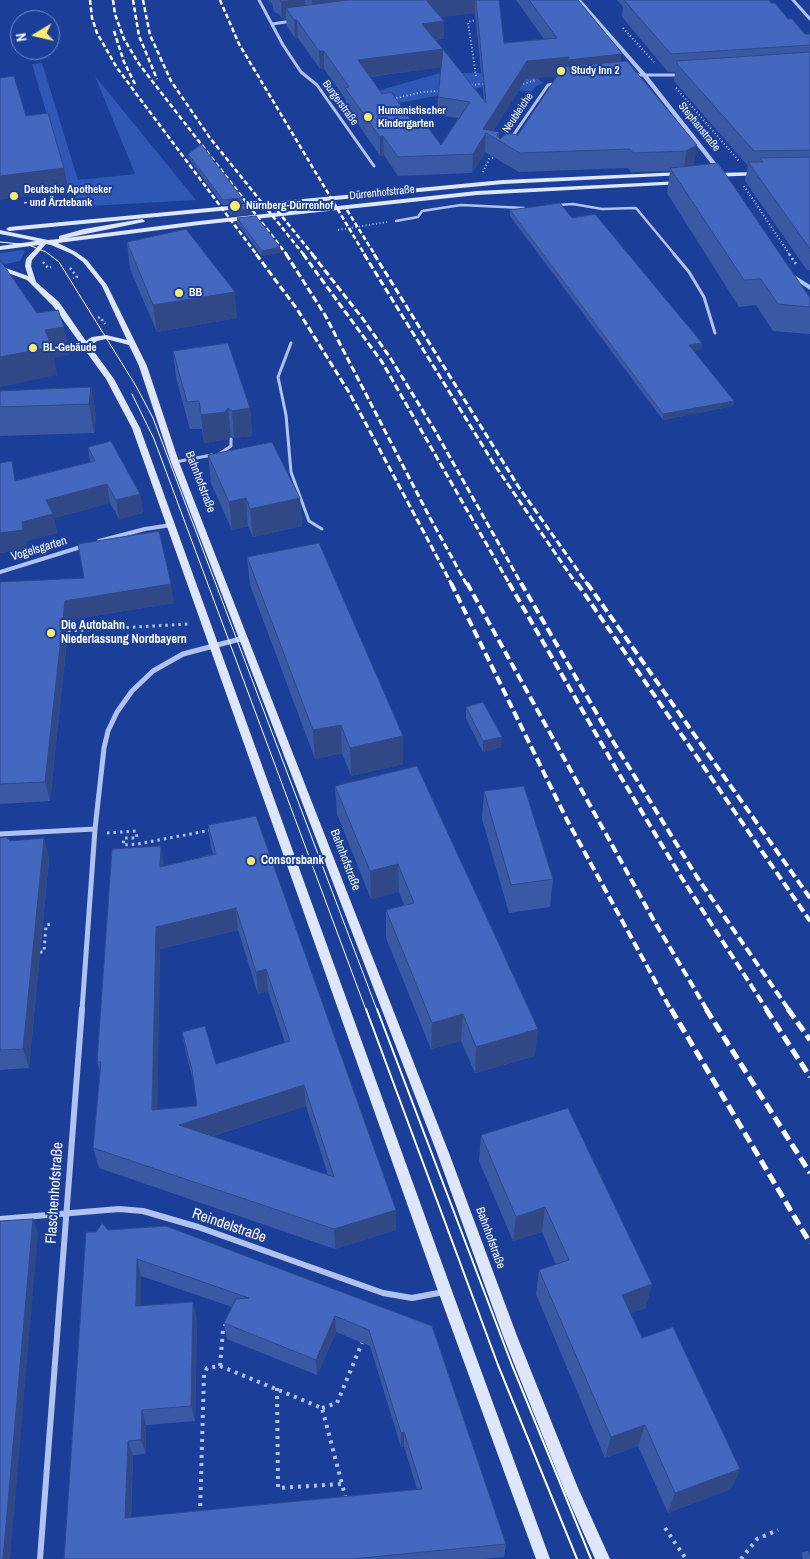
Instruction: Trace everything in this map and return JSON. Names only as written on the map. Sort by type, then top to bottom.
[{"type":"main road","name":"Dürrenhofstraße","points":[[0,231],[504,182],[687,174]]},
{"type":"main road","points":[[707,177],[725,178],[762,174]]},
{"type":"main road","name":"Dürrenhofstraße","points":[[0,248],[193,224],[482,192],[690,182]]},
{"type":"main road","name":"Dürrenhofstraße","points":[[48,243],[76,232],[128,224],[183,212]]},
{"type":"main road","name":"Bahnhofstraße","points":[[0,231],[48,243],[74,253],[95,272],[110,295],[133,344],[152,387],[175,462],[443,1153],[514,1345],[572,1492],[603,1559]]},
{"type":"main road","points":[[33,282],[28,266],[29,259],[34,252],[48,243]]},
{"type":"main road","points":[[0,268],[16,273],[33,282],[56,304],[87,344],[129,412],[172,524],[213,645],[445,1292],[543,1559]]},
{"type":"main road","points":[[87,344],[96,339],[106,337],[133,344]]},
{"type":"street","name":"Burgerstraße","points":[[259,0],[301,72],[317,85],[374,166]]},
{"type":"street","name":"Stephanstraße","points":[[579,0],[645,76],[725,178]]},
{"type":"street","points":[[793,0],[810,19]]},
{"type":"street","points":[[272,24],[301,19]]},
{"type":"street","points":[[629,75],[685,75]]},
{"type":"street","name":"Neubleiche","points":[[500,155],[546,88],[553,83],[562,82]]},
{"type":"street","points":[[786,268],[800,293]]},
{"type":"street","points":[[791,275],[810,278]]},
{"type":"street","points":[[791,275],[810,288]]},
{"type":"street","name":"Vogelsgarten","points":[[0,572],[123,534],[172,524]]},
{"type":"street","name":"Flaschenhofstraße","points":[[40,1559],[68,1213],[95,829],[104,748],[108,731],[117,712],[132,691],[152,670],[174,657],[244,638]]},
{"type":"street","points":[[0,834],[95,829]]},
{"type":"street","name":"Reindelstraße","points":[[0,1219],[119,1209],[143,1211],[198,1227],[383,1293],[412,1298],[445,1292]]},
{"type":"lane","points":[[556,205],[573,204],[602,209],[636,208],[689,272],[704,297],[715,333]]},
{"type":"lane","points":[[396,221],[418,217],[422,211],[460,205],[518,209],[532,208]]},
{"type":"lane","points":[[291,344],[278,377],[286,415],[291,472],[309,521],[322,529]]},
{"type":"lane","points":[[175,462],[220,453],[231,446],[231,439]]},
{"type":"path","points":[[477,84],[468,22],[481,19],[478,15]]},
{"type":"path","points":[[518,76],[521,85]]},
{"type":"path","points":[[463,85],[486,84]]},
{"type":"path","points":[[512,85],[546,88]]},
{"type":"path","points":[[392,100],[422,92],[441,91]]},
{"type":"path","points":[[480,177],[489,159],[500,155]]},
{"type":"path","points":[[338,230],[396,221]]},
{"type":"path","points":[[41,260],[48,268],[51,267]]},
{"type":"path","points":[[98,318],[100,317],[108,329]]},
{"type":"path","points":[[68,631],[188,624]]},
{"type":"path","points":[[115,832],[136,832],[137,838],[124,838],[123,845],[138,844],[221,828]]},
{"type":"path","points":[[44,952],[46,925],[51,924]]},
{"type":"path","points":[[220,1366],[223,1330],[229,1316]]},
{"type":"path","points":[[199,1522],[204,1375],[206,1368],[220,1366],[322,1408],[337,1403],[362,1343]]},
{"type":"path","points":[[277,1388],[278,1488],[342,1484]]},
{"type":"path","points":[[322,1408],[346,1499],[355,1498]]},
{"type":"path","points":[[665,1528],[686,1559]]},
{"type":"path","points":[[741,1559],[757,1538],[778,1530]]},
{"type":"shaded area","points":[[42,63],[78,180],[135,174],[95,76],[196,200],[74,207],[32,64]]},
{"type":"shaded area","points":[[440,73],[532,73],[543,83],[536,86],[531,92],[489,86],[393,104],[374,92]]},
{"type":"shaded area","points":[[25,251],[20,261],[6,264],[0,263],[0,253]]},
{"type":"building","points":[[348,0],[437,0],[427,1],[444,21],[422,24],[443,49],[486,103],[476,0],[499,0],[504,43],[557,38],[529,0],[578,0],[622,54],[567,60],[569,57],[527,61],[483,129],[499,132],[497,136],[500,139],[507,133],[518,135],[563,67],[627,61],[697,145],[686,151],[633,153],[630,149],[520,153],[486,133],[473,154],[398,157],[383,136],[380,137],[345,88],[349,87],[324,51],[319,51],[286,8]],"holes":[[[443,49],[438,97],[470,102],[441,145],[420,117],[414,124],[391,92],[382,94],[358,60]]]},
{"type":"building","points":[[624,0],[769,0],[771,3],[775,3],[788,19],[792,19],[805,34],[810,34],[810,45],[671,54]]},
{"type":"building","points":[[810,52],[810,150],[754,151],[676,63],[678,63],[676,61]]},
{"type":"building","points":[[14,76],[26,116],[48,113],[64,168],[0,176],[0,78]]},
{"type":"building","points":[[201,144],[242,198],[223,200],[188,154]]},
{"type":"building","points":[[810,157],[810,249],[748,162],[763,162],[760,158]]},
{"type":"building","points":[[718,163],[810,298],[810,307],[778,304],[761,279],[744,280],[670,168]]},
{"type":"building","points":[[560,203],[572,218],[595,214],[702,343],[689,345],[734,401],[663,414],[510,210]]},
{"type":"building","points":[[248,205],[251,209],[231,211],[228,207]]},
{"type":"building","points":[[256,216],[280,247],[262,251],[237,218]]},
{"type":"building","points":[[186,229],[235,292],[153,305],[127,242]]},
{"type":"building","points":[[0,260],[37,313],[58,310],[64,327],[45,330],[52,347],[0,357]]},
{"type":"building","points":[[228,343],[250,408],[232,411],[228,408],[225,412],[201,415],[199,401],[187,402],[173,351]]},
{"type":"building","points":[[91,387],[89,404],[0,407],[0,391]]},
{"type":"building","points":[[111,441],[140,494],[116,500],[107,484],[46,500],[53,514],[22,522],[23,530],[0,533],[0,463],[12,461],[15,481],[95,461],[88,447]]},
{"type":"building","points":[[272,442],[300,498],[250,509],[246,498],[229,502],[208,455]]},
{"type":"building","points":[[159,531],[171,584],[65,601],[45,782],[0,784],[0,582],[84,578],[78,544]]},
{"type":"building","points":[[319,543],[403,736],[350,748],[341,725],[313,730],[247,557]]},
{"type":"building","points":[[483,702],[502,737],[483,741],[466,707]]},
{"type":"building","points":[[417,766],[538,1029],[476,1047],[463,1014],[432,1023],[386,910],[414,903],[398,864],[370,871],[335,786]]},
{"type":"building","points":[[524,786],[553,879],[511,885],[484,791]]},
{"type":"building","points":[[256,816],[396,1210],[334,1229],[93,1148],[101,1062],[97,1062],[112,849],[161,846],[160,867],[216,854],[208,825]],"holes":[[[236,908],[256,972],[266,969],[290,1041],[216,1064],[205,1026],[182,1032],[192,1070],[197,1106],[152,1110],[156,927]],[[304,1085],[334,1177],[179,1125]]]},
{"type":"building","points":[[6,837],[10,841],[44,838],[23,1049],[0,1050],[0,838]]},
{"type":"building","points":[[568,1108],[652,1284],[622,1295],[642,1338],[673,1327],[740,1469],[675,1493],[645,1425],[611,1437],[539,1270],[569,1260],[545,1207],[516,1217],[481,1135]]},
{"type":"building","points":[[33,1219],[3,1559],[0,1559],[0,1221]]},
{"type":"building","points":[[102,1223],[108,1230],[166,1226],[432,1326],[506,1544],[351,1559],[64,1559],[86,1232],[96,1232]],"holes":[[[137,1259],[249,1298],[236,1299],[224,1323],[316,1360],[335,1316],[369,1330],[401,1433],[404,1432],[422,1489],[125,1518],[128,1441],[141,1440],[142,1410],[191,1406],[193,1302],[136,1306]]]},
{"type":"tunnel","points":[[803,1559],[810,1557]]},
{"type":"tram line","points":[[0,242],[29,245],[46,252],[59,262],[136,386],[153,418],[377,1010]]},
{"type":"tram line","points":[[132,394],[154,439],[366,1010]]},
{"type":"tram line","points":[[366,1009],[498,1365],[577,1559]]},
{"type":"tram line","points":[[377,1009],[512,1365],[591,1559]]},
{"type":"railway","points":[[90,0],[92,18],[97,33],[117,68],[257,255]]},
{"type":"railway","points":[[113,0],[115,14],[124,39],[139,64],[287,255]]},
{"type":"railway","points":[[133,0],[139,36],[157,79]]},
{"type":"railway","points":[[143,0],[150,35],[171,81],[210,138],[304,255]]},
{"type":"railway","points":[[220,0],[239,44],[365,255]]},
{"type":"railway","points":[[114,31],[124,62],[135,84]]},
{"type":"railway","points":[[273,205],[313,255]]},
{"type":"railway","points":[[347,210],[375,255]]},
{"type":"railway","points":[[256,254],[297,309],[350,394],[452,585]]},
{"type":"railway","points":[[286,254],[325,315],[429,516],[467,585]]},
{"type":"railway","points":[[303,254],[382,362],[510,585]]},
{"type":"railway","points":[[312,254],[363,319],[391,359],[434,429],[522,585]]},
{"type":"railway","points":[[364,254],[494,464],[577,585]]},
{"type":"railway","points":[[374,254],[518,486],[588,585]]},
{"type":"railway","points":[[467,583],[653,919],[707,1010]]},
{"type":"railway","points":[[509,583],[622,779],[683,880],[767,1010]]},
{"type":"railway","points":[[521,583],[614,743],[697,877],[789,1010]]},
{"type":"railway","points":[[577,583],[810,921]]},
{"type":"railway","points":[[587,583],[810,898]]},
{"type":"railway","points":[[452,585],[567,820],[671,1010]]},
{"type":"railway","points":[[671,1009],[810,1243]]},
{"type":"railway","points":[[706,1009],[810,1173]]},
{"type":"railway","points":[[766,1009],[810,1077]]},
{"type":"railway","points":[[788,1009],[810,1040]]},
{"type":"place","name":"Study Inn 2","points":[[561,71]]},
{"type":"place","name":"Humanistischer Kindergarten","points":[[368,117]]},
{"type":"place","name":"Deutsche Apotheker - und Ärztebank","points":[[14,196]]},
{"type":"place","name":"Nürnberg-Dürrenhof","points":[[235,206]]},
{"type":"place","name":"BB","points":[[179,293]]},
{"type":"place","name":"BL-Gebäude","points":[[33,348]]},
{"type":"place","name":"Die Autobahn Niederlassung Nordbayern","points":[[51,633]]},
{"type":"place","name":"Consorsbank","points":[[251,861]]}]
